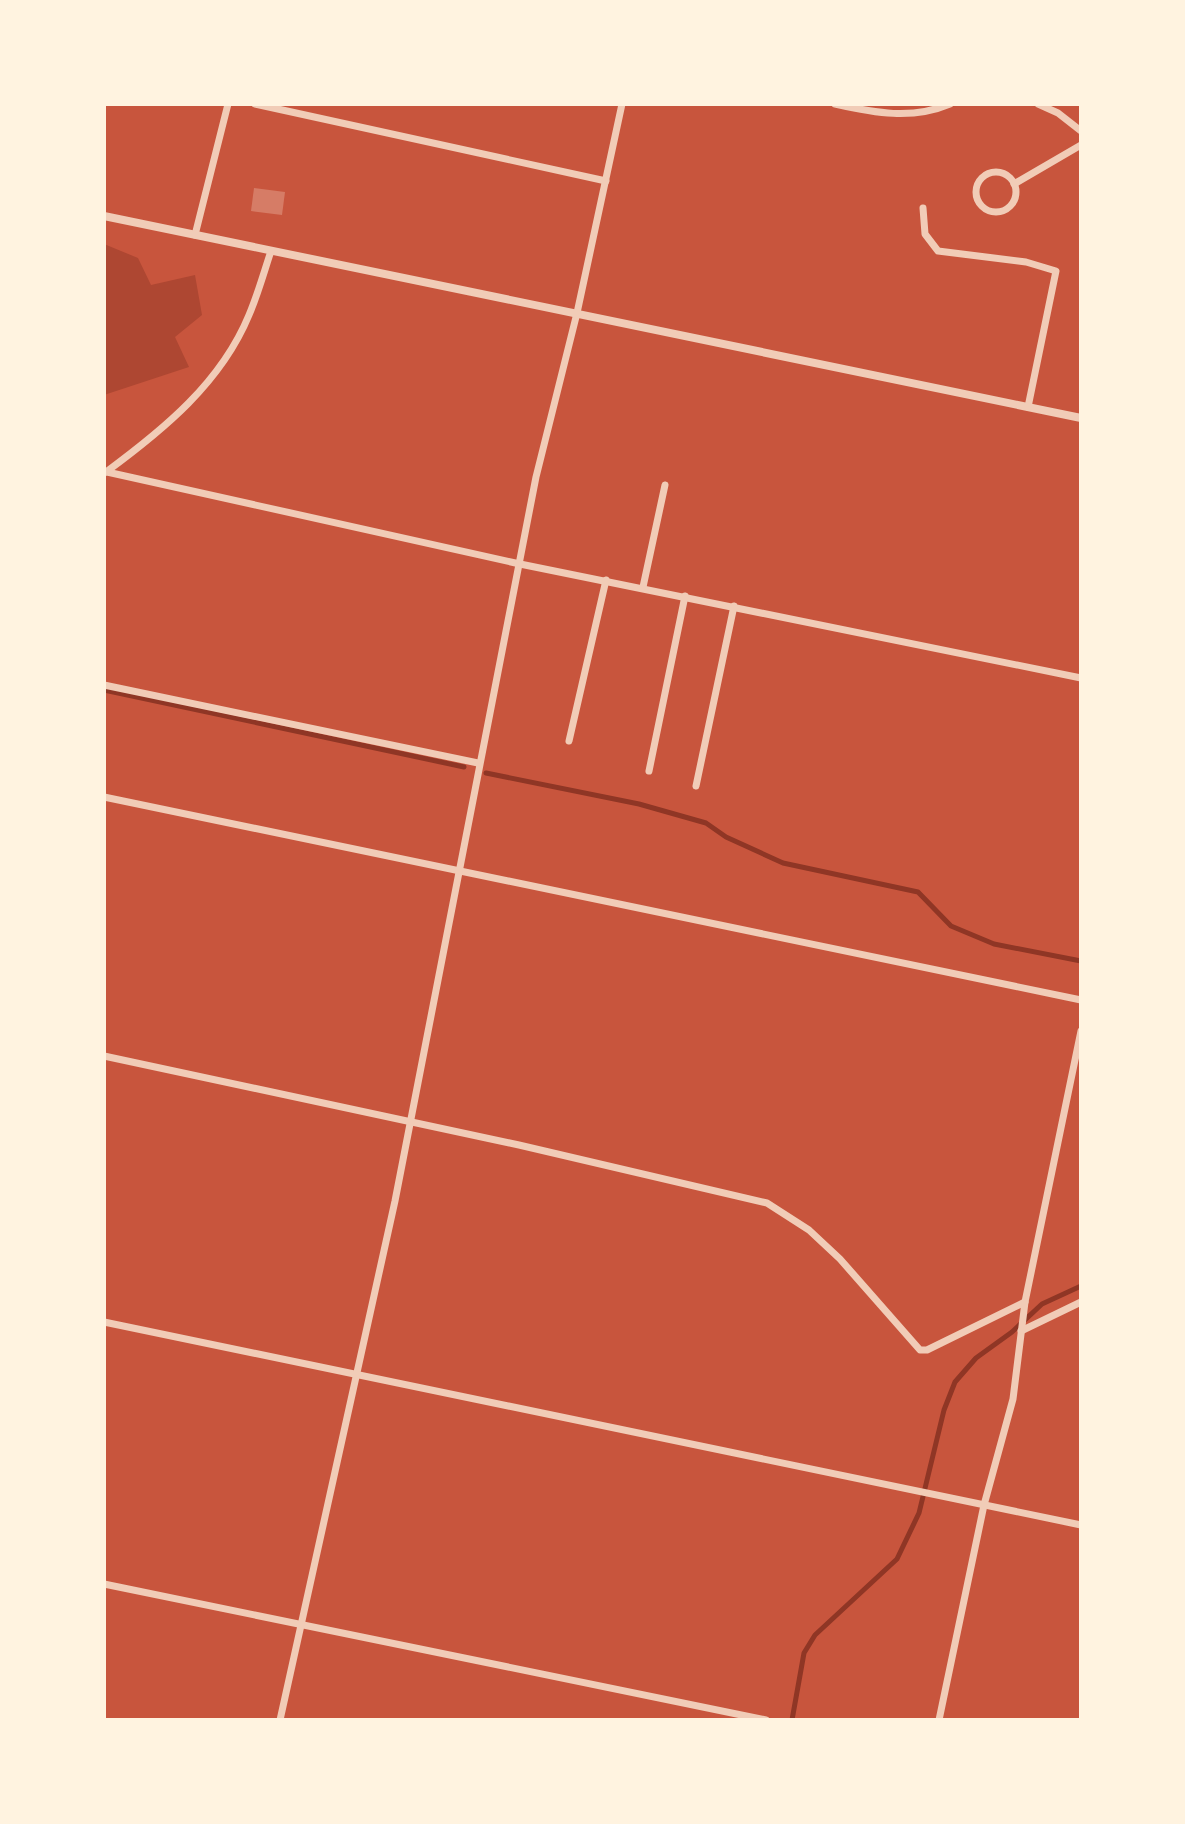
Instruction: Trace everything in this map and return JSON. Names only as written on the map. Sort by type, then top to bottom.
[{"type":"street","points":[[195,235],[228,104]]},
{"type":"street","points":[[255,104],[606,181]]},
{"type":"street","points":[[280,1720],[446,949],[457,871],[536,477],[577,313],[622,104]]},
{"type":"street","points":[[835,104],[884,108],[908,116],[928,113],[950,104]]},
{"type":"street","points":[[1038,104],[1058,113],[1081,131]]},
{"type":"street","points":[[1014,184],[1081,145]]},
{"type":"street","points":[[986,174],[1006,174],[1014,184],[1016,196],[1003,211],[984,208],[976,198],[977,184],[986,174]]},
{"type":"street","points":[[923,208],[925,234],[938,251],[1026,262],[1056,271],[1028,407]]},
{"type":"street","points":[[104,216],[1081,418]]},
{"type":"street","points":[[105,473],[184,409],[222,364],[250,313],[271,251]]},
{"type":"street","points":[[105,473],[520,564],[1081,678]]},
{"type":"street","points":[[643,587],[665,485]]},
{"type":"street","points":[[569,741],[606,580]]},
{"type":"street","points":[[649,771],[685,596]]},
{"type":"street","points":[[696,786],[734,606]]},
{"type":"street","points":[[104,685],[478,763]]},
{"type":"street","points":[[104,797],[1081,1000]]},
{"type":"street","points":[[939,1720],[984,1505],[1013,1399],[1025,1302],[1081,1031]]},
{"type":"street","points":[[104,1056],[409,1121],[767,1203],[809,1230],[840,1259],[920,1350],[927,1350],[1025,1302]]},
{"type":"street","points":[[1021,1331],[1081,1302]]},
{"type":"street","points":[[104,1322],[356,1377],[1081,1525]]},
{"type":"street","points":[[104,1584],[766,1720]]},
{"type":"shaded area","points":[[104,244],[138,258],[151,285],[195,275],[202,315],[175,337],[189,367],[104,395]]},
{"type":"building","points":[[254,188],[285,192],[282,215],[251,211]]},
{"type":"waterway","points":[[104,690],[464,767]]},
{"type":"waterway","points":[[486,773],[639,804],[706,823],[726,837],[783,863],[918,892],[951,926],[994,944],[1081,961]]},
{"type":"waterway","points":[[792,1720],[804,1653],[815,1635],[897,1559],[919,1513],[944,1410],[955,1382],[976,1358],[1012,1332],[1042,1304],[1081,1286]]}]
